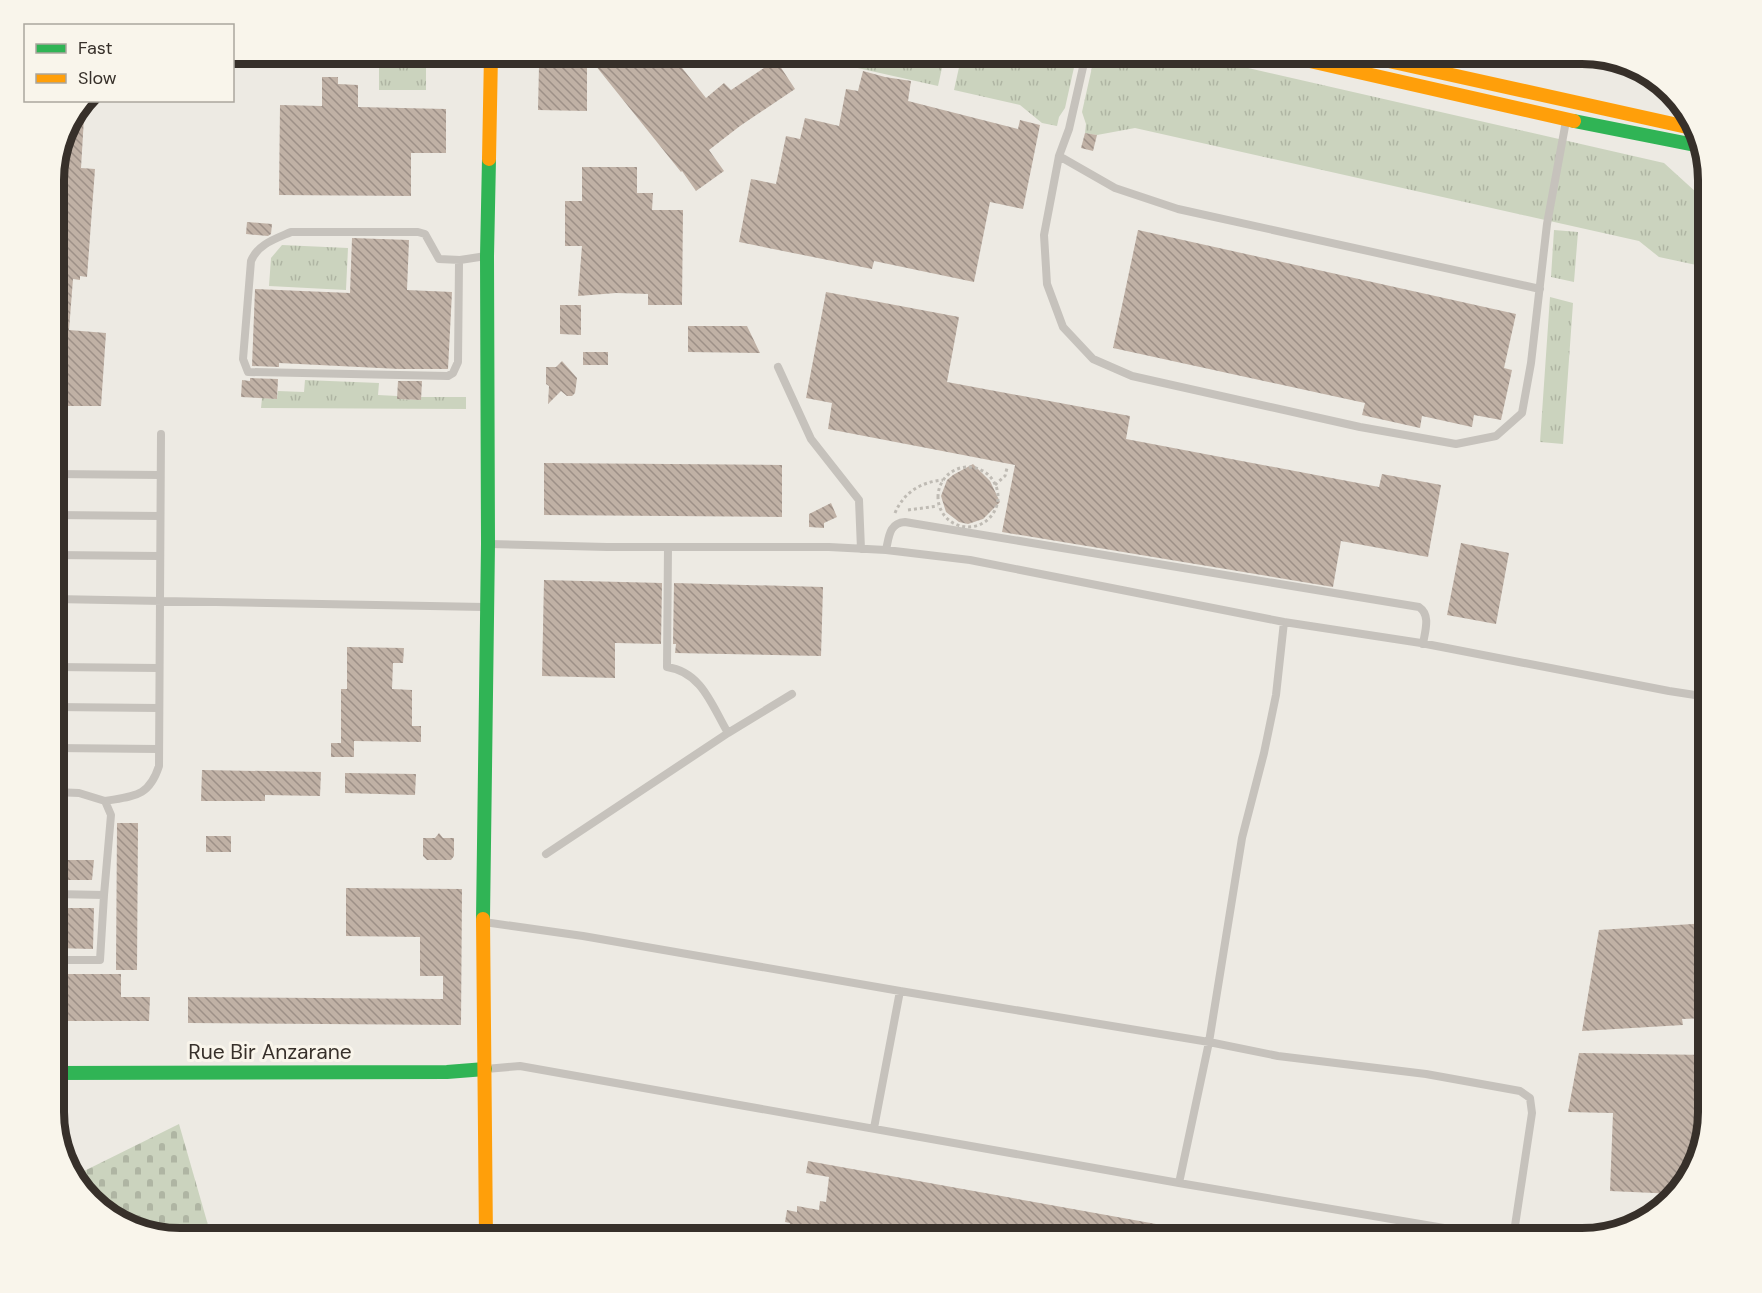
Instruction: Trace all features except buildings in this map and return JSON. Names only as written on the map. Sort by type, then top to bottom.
[{"type":"street","points":[[486,1228],[483,922],[488,544],[487,256],[491,64]]},
{"type":"street","points":[[1323,64],[1566,119],[1692,144]]},
{"type":"street","points":[[1402,64],[1684,126]]},
{"type":"street","name":"Rue Bir Anzarane","points":[[65,1073],[447,1072],[485,1069]]},
{"type":"lane","points":[[1084,64],[1069,129],[1059,156],[1044,235],[1047,284],[1063,327],[1078,343],[1093,358],[1132,376],[1360,427],[1456,444],[1496,436],[1522,413],[1531,363],[1547,224],[1566,119]]},
{"type":"lane","points":[[1059,156],[1114,188],[1178,209],[1539,289]]},
{"type":"lane","points":[[460,260],[458,362],[453,373],[448,376],[248,372],[245,368],[243,359],[251,261],[255,251],[278,238],[291,232],[418,232],[425,234],[439,259],[460,260],[487,256]]},
{"type":"lane","points":[[778,367],[812,440],[859,500],[861,549]]},
{"type":"lane","points":[[65,792],[79,793],[105,801],[128,797],[144,791],[153,783],[159,766],[161,434]]},
{"type":"lane","points":[[65,474],[160,475]]},
{"type":"lane","points":[[65,515],[160,516]]},
{"type":"lane","points":[[886,550],[893,526],[905,522],[1419,607],[1426,616],[1424,644]]},
{"type":"lane","points":[[488,544],[861,549],[970,560],[1284,622],[1424,644],[1698,695]]},
{"type":"lane","points":[[668,547],[667,667],[687,672],[698,681],[728,733]]},
{"type":"lane","points":[[65,555],[159,556]]},
{"type":"lane","points":[[65,599],[486,607]]},
{"type":"lane","points":[[1179,1183],[1209,1042],[1242,838],[1276,695],[1284,622]]},
{"type":"lane","points":[[65,667],[159,668]]},
{"type":"lane","points":[[546,854],[728,733],[792,694]]},
{"type":"lane","points":[[65,707],[159,708]]},
{"type":"lane","points":[[65,748],[158,749]]},
{"type":"lane","points":[[65,960],[99,960],[111,815],[105,801]]},
{"type":"lane","points":[[65,894],[104,895]]},
{"type":"lane","points":[[483,922],[583,936],[1209,1042],[1278,1056],[1426,1074],[1520,1090],[1530,1098],[1532,1113],[1513,1228]]},
{"type":"lane","points":[[874,1128],[900,991]]},
{"type":"lane","points":[[485,1069],[519,1066],[1446,1228]]},
{"type":"path","points":[[970,467],[981,470],[989,476],[995,485],[998,502],[990,518],[982,524],[965,528],[948,521],[939,506],[939,488],[943,480],[950,472],[970,467]]},
{"type":"path","points":[[995,485],[1005,476],[1007,468]]},
{"type":"path","points":[[893,526],[895,512],[905,495],[918,486],[931,481],[943,480]]},
{"type":"path","points":[[895,512],[939,506]]},
{"type":"green space","points":[[379,64],[426,64],[426,90],[379,90]]},
{"type":"green space","points":[[840,64],[943,64],[938,86]]},
{"type":"green space","points":[[960,64],[1075,64],[1065,108],[1059,117],[1057,126],[1042,123],[1020,105],[954,90]]},
{"type":"green space","points":[[1093,64],[1231,64],[1664,163],[1698,194],[1698,265],[1659,257],[1639,241],[1135,128],[1097,135],[1085,133],[1086,124],[1082,112]]},
{"type":"green space","points":[[1554,230],[1578,232],[1574,282],[1551,277]]},
{"type":"green space","points":[[282,245],[348,248],[346,290],[269,286],[271,258]]},
{"type":"green space","points":[[1550,297],[1573,303],[1563,444],[1540,442]]},
{"type":"green space","points":[[305,380],[379,383],[378,395],[397,396],[398,399],[466,397],[466,409],[261,408],[262,398],[277,399],[278,391],[304,392]]},
{"type":"green space","points":[[179,1124],[209,1228],[173,1228],[136,1220],[110,1204],[93,1189],[81,1172]]},
{"type":"traffic: fast","points":[[1574,121],[1692,144]]},
{"type":"traffic: fast","points":[[483,919],[488,544],[489,159]]},
{"type":"traffic: fast","points":[[65,1073],[447,1072],[485,1069]]},
{"type":"traffic: slow","points":[[489,159],[491,64]]},
{"type":"traffic: slow","points":[[1323,64],[1574,121]]},
{"type":"traffic: slow","points":[[1402,64],[1684,126]]},
{"type":"traffic: slow","points":[[483,919],[486,1228]]}]
